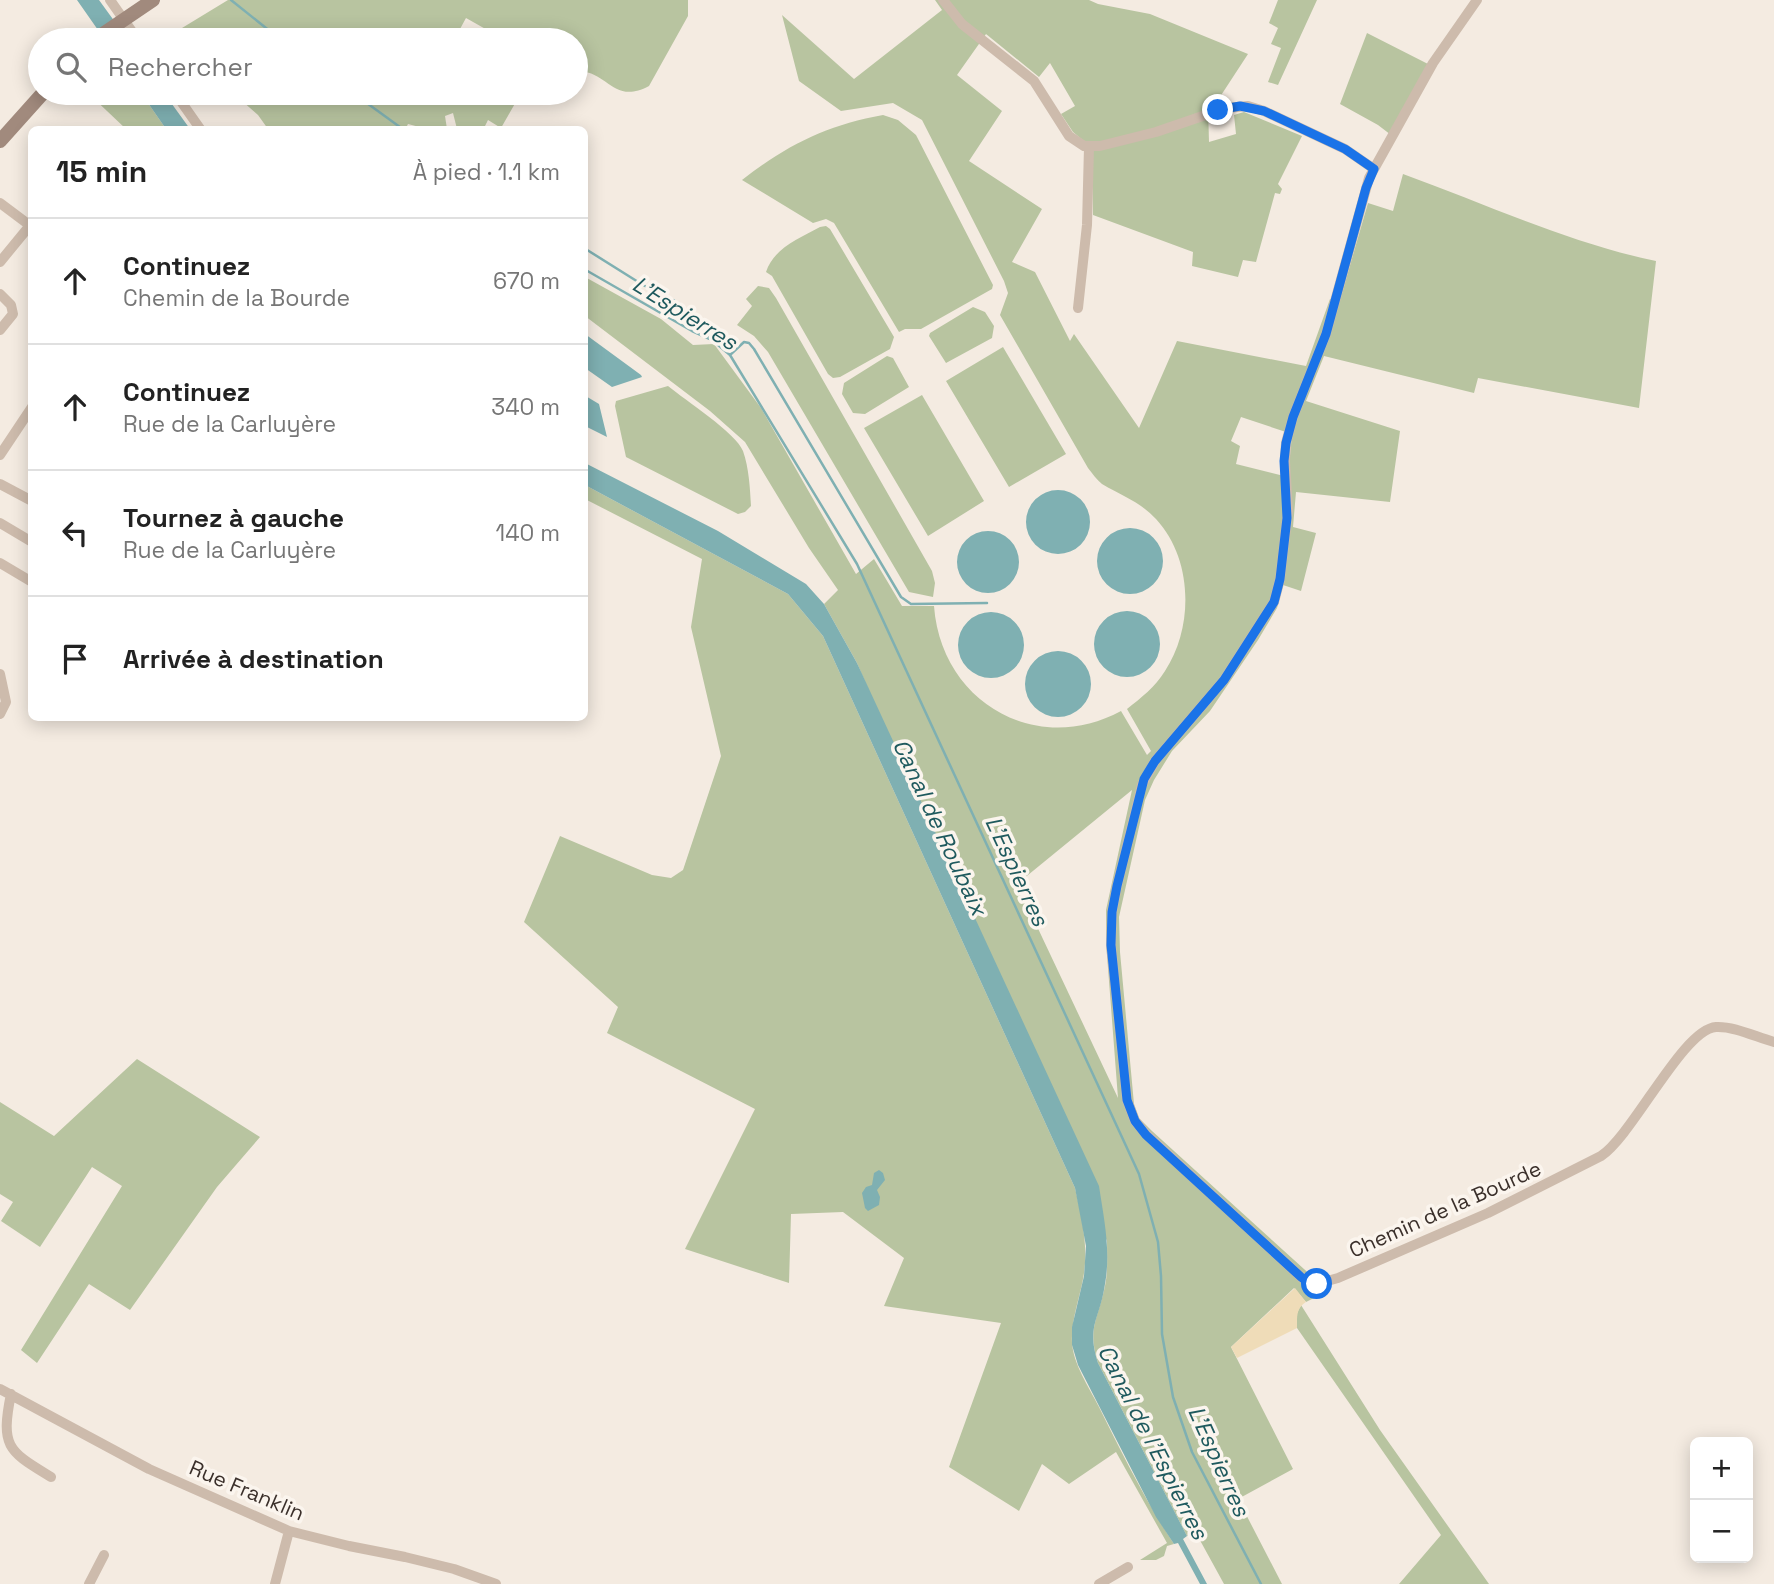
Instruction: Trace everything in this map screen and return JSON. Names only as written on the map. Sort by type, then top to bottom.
[{"type":"street","points":[[110,0],[128,28]]},
{"type":"street","points":[[112,28],[153,0]]},
{"type":"street","points":[[943,0],[962,24],[1034,81],[1069,136],[1079,144],[1089,147],[1167,130],[1226,107],[1248,106],[1345,149],[1374,169]]},
{"type":"street","name":"Chemin de la Bourde","points":[[1476,0],[1433,63],[1366,188],[1326,334],[1288,434],[1284,461],[1288,511],[1280,579],[1271,608],[1229,673],[1147,772],[1142,785],[1120,873],[1112,919],[1115,988],[1127,1100],[1135,1121],[1146,1135],[1301,1277],[1309,1283],[1322,1284],[1488,1213],[1601,1156],[1617,1143],[1683,1052],[1706,1030],[1714,1027],[1726,1028],[1774,1042]]},
{"type":"street","points":[[0,141],[32,105]]},
{"type":"street","points":[[183,105],[198,126]]},
{"type":"street","points":[[1078,308],[1087,225],[1089,147]]},
{"type":"street","points":[[0,203],[28,223]]},
{"type":"street","points":[[0,262],[28,229]]},
{"type":"street","points":[[0,294],[11,305],[13,314],[0,330]]},
{"type":"street","points":[[0,455],[28,413]]},
{"type":"street","points":[[0,484],[28,499]]},
{"type":"street","points":[[0,523],[28,540]]},
{"type":"street","points":[[0,563],[28,580]]},
{"type":"street","points":[[0,674],[6,702],[0,714]]},
{"type":"street","name":"Rue Franklin","points":[[0,1388],[149,1469],[289,1531],[405,1556],[496,1584]]},
{"type":"street","points":[[11,1394],[2,1422],[4,1443],[12,1453],[51,1477]]},
{"type":"street","points":[[275,1584],[289,1531]]},
{"type":"street","points":[[89,1584],[104,1555]]},
{"type":"street","points":[[1100,1584],[1128,1567]]},
{"type":"green space","points":[[228,0],[688,0],[688,16],[649,86],[626,92],[588,72],[588,28],[484,28],[466,18],[461,28],[182,28]]},
{"type":"green space","points":[[935,0],[1089,0],[1150,14],[1248,54],[1216,103],[1208,107],[1209,142],[1236,134],[1234,115],[1244,112],[1302,136],[1278,184],[1282,189],[1280,194],[1275,193],[1256,262],[1243,260],[1238,277],[1192,266],[1193,252],[1093,215],[1092,142],[1085,142],[1073,132],[1061,114],[1075,106],[1050,63],[1039,77],[986,34],[957,75],[1002,111],[969,161],[1042,209],[1012,262],[1035,272],[1070,341],[1074,334],[1139,428],[1177,341],[1306,366],[1330,299],[1340,300],[1368,203],[1393,211],[1403,174],[1591,244],[1656,261],[1639,408],[1478,378],[1474,393],[1324,356],[1306,401],[1400,431],[1390,502],[1296,492],[1293,527],[1316,533],[1301,591],[1283,585],[1277,608],[1258,640],[1210,711],[1172,751],[1145,800],[1119,917],[1134,1104],[1139,1118],[1152,1131],[1315,1279],[1320,1295],[1306,1302],[1294,1288],[1231,1347],[1293,1469],[1238,1499],[1282,1584],[1224,1584],[1196,1533],[1187,1536],[1098,1363],[1093,1341],[1106,1281],[1107,1241],[857,663],[824,604],[838,590],[809,548],[745,442],[710,411],[588,318],[588,279],[661,319],[693,345],[714,344],[761,408],[856,574],[874,559],[902,606],[934,606],[941,640],[954,669],[974,694],[998,712],[1026,723],[1057,728],[1089,724],[1121,711],[1147,755],[1151,751],[1127,709],[1161,677],[1181,634],[1185,594],[1177,553],[1168,535],[1150,513],[1102,484],[1088,468],[1000,315],[1008,293],[1004,281],[922,120],[893,103],[841,111],[799,81],[782,15],[854,79],[942,10]],"holes":[[[1241,417],[1292,434],[1288,477],[1236,464],[1240,446],[1231,441]],[[1132,790],[1106,910],[1106,942],[1118,1098],[1017,884]]]},
{"type":"green space","points":[[1278,0],[1317,0],[1278,85],[1268,82],[1281,48],[1271,44],[1278,28],[1269,23]]},
{"type":"green space","points":[[1367,33],[1428,64],[1395,138],[1378,125],[1340,104]]},
{"type":"green space","points":[[101,105],[149,105],[164,126],[123,126]]},
{"type":"green space","points":[[247,105],[514,105],[502,126],[488,120],[485,126],[456,126],[453,113],[445,116],[447,126],[266,126]]},
{"type":"green space","points":[[883,115],[898,120],[916,135],[993,285],[992,289],[921,329],[905,329],[899,332],[834,223],[826,219],[813,223],[742,180],[775,156],[808,138],[844,124]]},
{"type":"green space","points":[[826,226],[894,337],[890,349],[840,377],[833,378],[828,374],[772,276],[766,272],[781,250]]},
{"type":"green space","points":[[758,286],[769,288],[776,298],[932,571],[935,583],[933,597],[909,592],[768,352],[754,336],[737,325],[752,306],[746,299]]},
{"type":"green space","points":[[973,307],[985,312],[994,326],[992,338],[946,363],[929,336],[930,333]]},
{"type":"green space","points":[[1003,347],[1066,454],[1009,487],[946,381]]},
{"type":"green space","points":[[887,356],[893,358],[909,387],[865,414],[853,413],[842,394],[844,383]]},
{"type":"green space","points":[[668,386],[721,426],[743,451],[751,506],[745,512],[738,514],[626,457],[616,401]]},
{"type":"green space","points":[[922,395],[984,501],[928,536],[864,428]]},
{"type":"green space","points":[[588,487],[788,594],[823,636],[1075,1188],[1085,1244],[1085,1267],[1073,1326],[1073,1350],[1082,1375],[1125,1459],[1174,1544],[1167,1546],[1164,1556],[1156,1560],[1140,1560],[1167,1543],[1116,1452],[1069,1484],[1042,1464],[1019,1511],[949,1467],[1001,1323],[884,1306],[904,1258],[843,1212],[791,1214],[789,1283],[685,1249],[755,1109],[607,1033],[618,1007],[524,922],[560,836],[652,875],[671,878],[683,870],[721,756],[691,627],[702,559],[588,501]]},
{"type":"green space","points":[[137,1059],[260,1137],[217,1187],[130,1310],[89,1284],[37,1363],[21,1350],[122,1186],[92,1167],[40,1247],[1,1221],[13,1202],[0,1194],[0,1102],[54,1136]]},
{"type":"green space","points":[[1301,1305],[1380,1430],[1489,1584],[1399,1584],[1441,1535],[1297,1328],[1297,1313]]},
{"type":"sand","points":[[1295,1288],[1306,1302],[1299,1310],[1297,1328],[1237,1358],[1231,1347]]},
{"type":"water","points":[[77,0],[99,0],[119,28],[97,28]]},
{"type":"water","points":[[149,105],[173,105],[188,126],[164,126]]},
{"type":"water","points":[[588,336],[642,377],[612,387],[588,370]]},
{"type":"water","points":[[588,397],[599,404],[607,437],[588,428]]},
{"type":"water","points":[[588,465],[718,531],[806,584],[824,604],[857,663],[1099,1186],[1106,1235],[1107,1272],[1093,1340],[1098,1363],[1187,1536],[1183,1539],[1207,1584],[1200,1584],[1178,1543],[1174,1544],[1156,1517],[1078,1365],[1072,1345],[1072,1327],[1084,1276],[1086,1246],[1075,1188],[823,636],[788,594],[588,487]]},
{"type":"water","points":[[1052,490],[1064,490],[1081,499],[1088,510],[1088,534],[1081,545],[1064,554],[1052,554],[1040,549],[1031,540],[1026,528],[1026,516],[1031,504],[1040,495]]},
{"type":"water","points":[[1123,528],[1137,528],[1149,533],[1158,542],[1163,561],[1161,574],[1154,585],[1137,594],[1123,594],[1111,589],[1102,580],[1097,568],[1097,554],[1102,542],[1111,533]]},
{"type":"water","points":[[988,531],[1000,533],[1010,540],[1017,550],[1017,574],[1010,584],[1000,591],[988,593],[976,591],[966,584],[959,574],[957,562],[959,550],[966,540],[976,533]]},
{"type":"water","points":[[1127,611],[1140,613],[1150,621],[1158,631],[1158,657],[1150,667],[1140,675],[1127,677],[1114,675],[1104,667],[1096,657],[1094,644],[1096,631],[1104,621],[1114,613]]},
{"type":"water","points":[[991,612],[1004,615],[1014,622],[1021,632],[1024,645],[1021,658],[1014,668],[1004,675],[991,678],[978,675],[968,668],[961,658],[958,645],[961,632],[968,622],[978,615]]},
{"type":"water","points":[[1051,651],[1065,651],[1077,656],[1086,665],[1091,684],[1089,697],[1082,708],[1065,717],[1051,717],[1039,712],[1030,703],[1025,691],[1025,677],[1030,665],[1039,656]]},
{"type":"water","points":[[879,1170],[885,1180],[877,1190],[879,1205],[868,1211],[862,1193],[866,1187],[872,1185],[874,1173]]},
{"type":"waterway","points":[[231,0],[266,28]]},
{"type":"waterway","points":[[370,105],[398,126]]},
{"type":"waterway","points":[[588,251],[643,285],[679,303],[711,339]]},
{"type":"waterway","name":"L'Espierres","points":[[588,271],[712,340],[730,355],[857,564],[1139,1174],[1158,1242],[1162,1334],[1173,1397],[1192,1452],[1261,1584]]},
{"type":"waterway","points":[[730,355],[744,342],[754,349],[901,597],[911,604],[987,603]]},
{"type":"route","points":[[1218,110],[1248,106],[1264,111],[1345,149],[1374,169],[1366,188],[1326,334],[1288,434],[1284,461],[1288,511],[1278,591],[1267,615],[1224,680],[1147,772],[1117,886],[1112,912],[1111,945],[1126,1090],[1135,1121],[1146,1135],[1301,1277],[1309,1283],[1317,1284]]},
{"type":"water label","name":"Canal de Roubaix","points":[[940,827]]},
{"type":"water label","name":"Canal de l'Espierres","points":[[1153,1442]]}]
